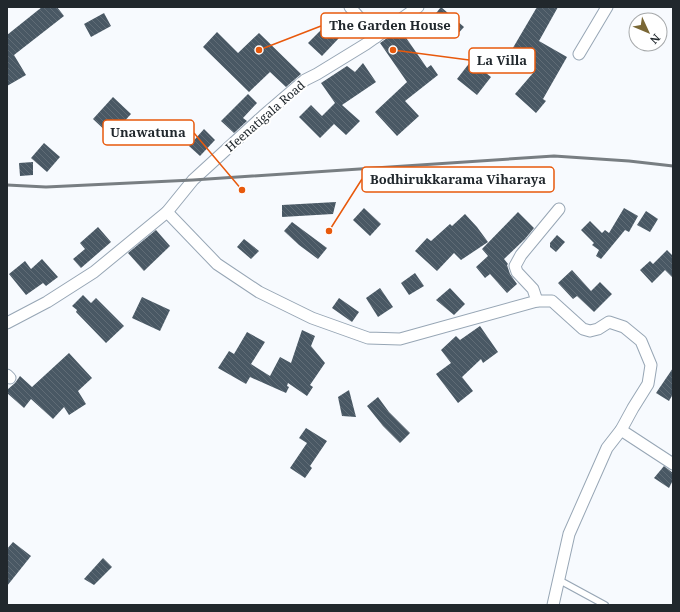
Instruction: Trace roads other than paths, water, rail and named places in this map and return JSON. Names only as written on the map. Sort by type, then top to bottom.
[{"type":"street","points":[[350,7],[376,37]]},
{"type":"street","name":"Heenatigala Road","points":[[7,323],[47,302],[94,272],[168,212],[193,180],[305,80],[376,37],[418,7]]},
{"type":"street","points":[[579,54],[607,7]]},
{"type":"street","points":[[537,300],[533,289],[516,272],[515,266],[521,255],[559,208]]},
{"type":"street","points":[[168,212],[217,264],[260,292],[312,318],[368,338],[400,338],[537,300],[552,301],[583,329],[590,331],[598,329],[609,322],[624,327],[642,341],[651,365],[648,384],[621,430],[607,448],[569,534],[553,605]]},
{"type":"street","points":[[621,430],[673,464]]},
{"type":"lane","points":[[558,580],[605,605]]},
{"type":"railway","points":[[7,185],[46,187],[193,180],[554,156],[629,161],[673,166]]},
{"type":"place","name":"The Garden House","points":[[259,50]]},
{"type":"place","name":"La Villa","points":[[393,50]]},
{"type":"place","name":"Unawatuna","points":[[242,190]]},
{"type":"place","name":"Bodhirukkarama Viharaya","points":[[329,231]]}]
